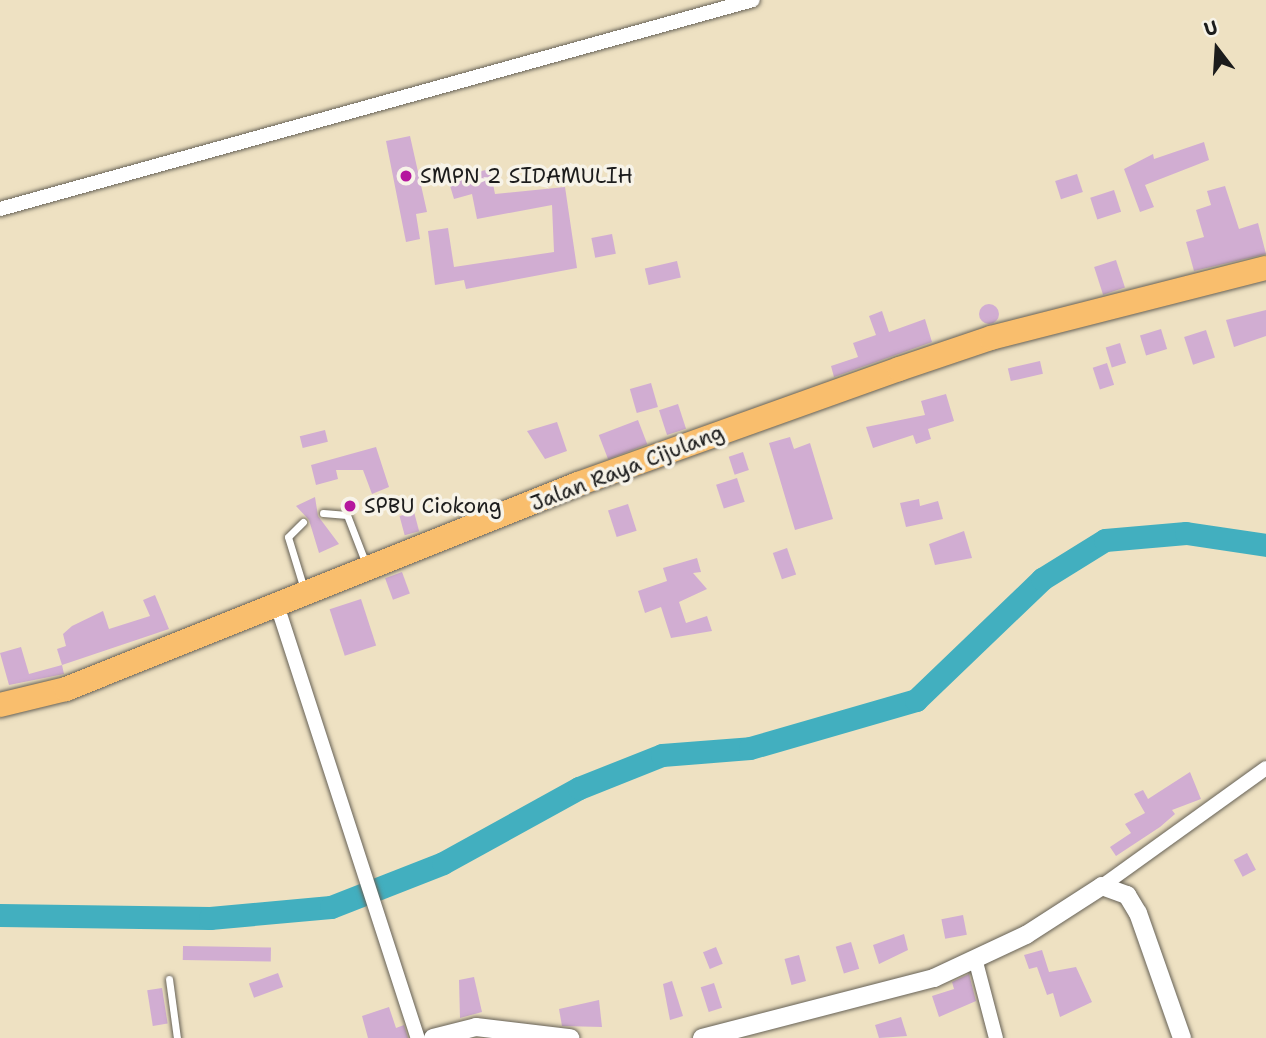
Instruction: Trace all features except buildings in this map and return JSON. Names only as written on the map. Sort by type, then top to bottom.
[{"type":"highway","name":"Jalan Raya Cijulang","points":[[0,705],[66,690],[368,568],[450,540],[578,484],[912,364],[1266,268]]},
{"type":"street","points":[[0,209],[753,0]]},
{"type":"street","points":[[277,605],[358,845],[418,1038]]},
{"type":"street","points":[[702,1038],[856,1003],[976,962],[1102,886],[1266,768]]},
{"type":"street","points":[[1102,886],[1127,895],[1138,913],[1182,1038]]},
{"type":"street","points":[[976,962],[996,1038]]},
{"type":"street","points":[[433,1038],[476,1027],[570,1038]]},
{"type":"lane","points":[[323,513],[347,515],[368,568]]},
{"type":"lane","points":[[303,522],[288,537],[305,593]]},
{"type":"lane","points":[[169,979],[177,1038]]},
{"type":"waterway","points":[[0,915],[210,918],[331,907],[443,863],[579,788],[662,755],[750,748],[916,700],[1042,579],[1105,540],[1186,533],[1266,545]]},
{"type":"place","name":"SMPN 2 SIDAMULIH","points":[[406,176]]},
{"type":"place","name":"SPBU Ciokong","points":[[350,506]]}]
